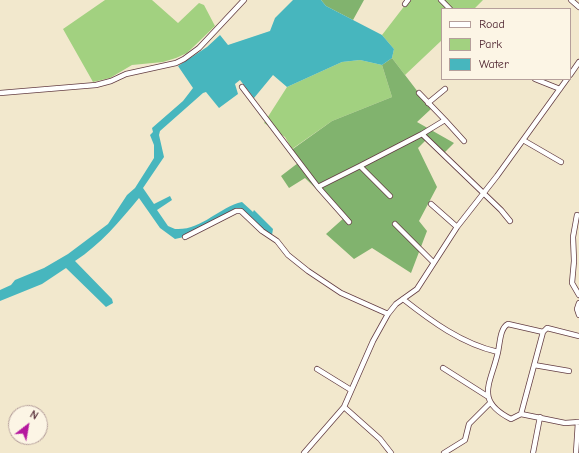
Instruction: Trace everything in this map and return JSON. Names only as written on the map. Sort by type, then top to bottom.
[{"type":"street","points":[[0,93],[96,85],[111,81],[126,74],[176,63],[199,48],[244,0]]},
{"type":"street","points":[[441,0],[449,8]]},
{"type":"street","points":[[571,0],[579,7]]},
{"type":"street","points":[[571,74],[579,62]]},
{"type":"street","points":[[538,80],[560,89]]},
{"type":"street","points":[[304,453],[344,407],[350,390],[388,314],[403,299],[417,289],[457,227],[566,80]]},
{"type":"street","points":[[242,87],[318,187],[349,222]]},
{"type":"street","points":[[428,103],[446,89]]},
{"type":"street","points":[[420,93],[464,141]]},
{"type":"street","points":[[318,187],[422,134],[445,120]]},
{"type":"street","points":[[422,134],[501,210],[510,221]]},
{"type":"street","points":[[523,140],[561,162]]},
{"type":"street","points":[[360,166],[390,196]]},
{"type":"street","points":[[432,204],[457,227]]},
{"type":"street","points":[[185,237],[236,211],[241,211],[262,231],[277,242],[288,255],[308,271],[341,293],[388,314]]},
{"type":"street","points":[[577,215],[574,237],[572,283],[579,295]]},
{"type":"street","points":[[395,224],[433,262]]},
{"type":"street","points":[[403,299],[458,337],[483,349],[498,352]]},
{"type":"street","points":[[579,303],[577,309],[579,315]]},
{"type":"street","points":[[487,396],[502,332],[506,325],[543,332]]},
{"type":"street","points":[[521,414],[543,332],[547,328],[579,336]]},
{"type":"street","points":[[534,365],[569,371]]},
{"type":"street","points":[[444,368],[487,396],[490,403],[500,413],[511,419],[521,414],[565,423],[579,422],[576,453]]},
{"type":"street","points":[[317,369],[350,390]]},
{"type":"street","points":[[444,453],[465,440],[469,424],[490,403]]},
{"type":"street","points":[[344,407],[380,439],[391,453]]},
{"type":"street","points":[[533,453],[540,417]]},
{"type":"green space","points":[[105,0],[152,0],[178,23],[199,3],[204,5],[215,26],[187,53],[163,62],[132,65],[110,78],[93,82],[63,29]]},
{"type":"green space","points":[[321,0],[364,0],[353,20],[326,6]]},
{"type":"green space","points":[[409,0],[483,0],[475,8],[441,8],[441,41],[405,75],[392,58],[394,49],[382,35]]},
{"type":"green space","points":[[392,58],[431,109],[417,122],[454,143],[442,155],[426,140],[418,148],[437,187],[419,221],[427,231],[411,273],[372,248],[354,259],[326,234],[345,217],[305,178],[289,188],[281,176],[298,163],[290,151],[332,121],[392,97],[382,65]]},
{"type":"green space","points":[[360,60],[382,65],[392,97],[332,121],[292,149],[285,137],[264,123],[287,87],[342,62]]},
{"type":"water","points":[[293,0],[321,0],[326,6],[382,35],[394,49],[392,58],[382,65],[360,60],[342,62],[287,87],[273,75],[254,98],[240,80],[235,84],[238,94],[219,108],[206,92],[203,93],[160,131],[159,135],[164,157],[143,188],[154,204],[170,196],[172,200],[157,210],[168,226],[175,229],[184,229],[202,223],[225,209],[242,202],[253,212],[254,210],[273,229],[272,235],[267,233],[241,209],[184,237],[175,239],[160,228],[139,198],[101,240],[75,261],[112,299],[113,303],[106,307],[66,268],[42,284],[0,301],[0,290],[11,285],[15,280],[44,268],[68,254],[108,224],[127,195],[135,188],[154,158],[154,145],[150,135],[153,132],[152,128],[183,101],[193,88],[178,66],[207,47],[220,35],[228,45],[270,31],[275,18]]}]
